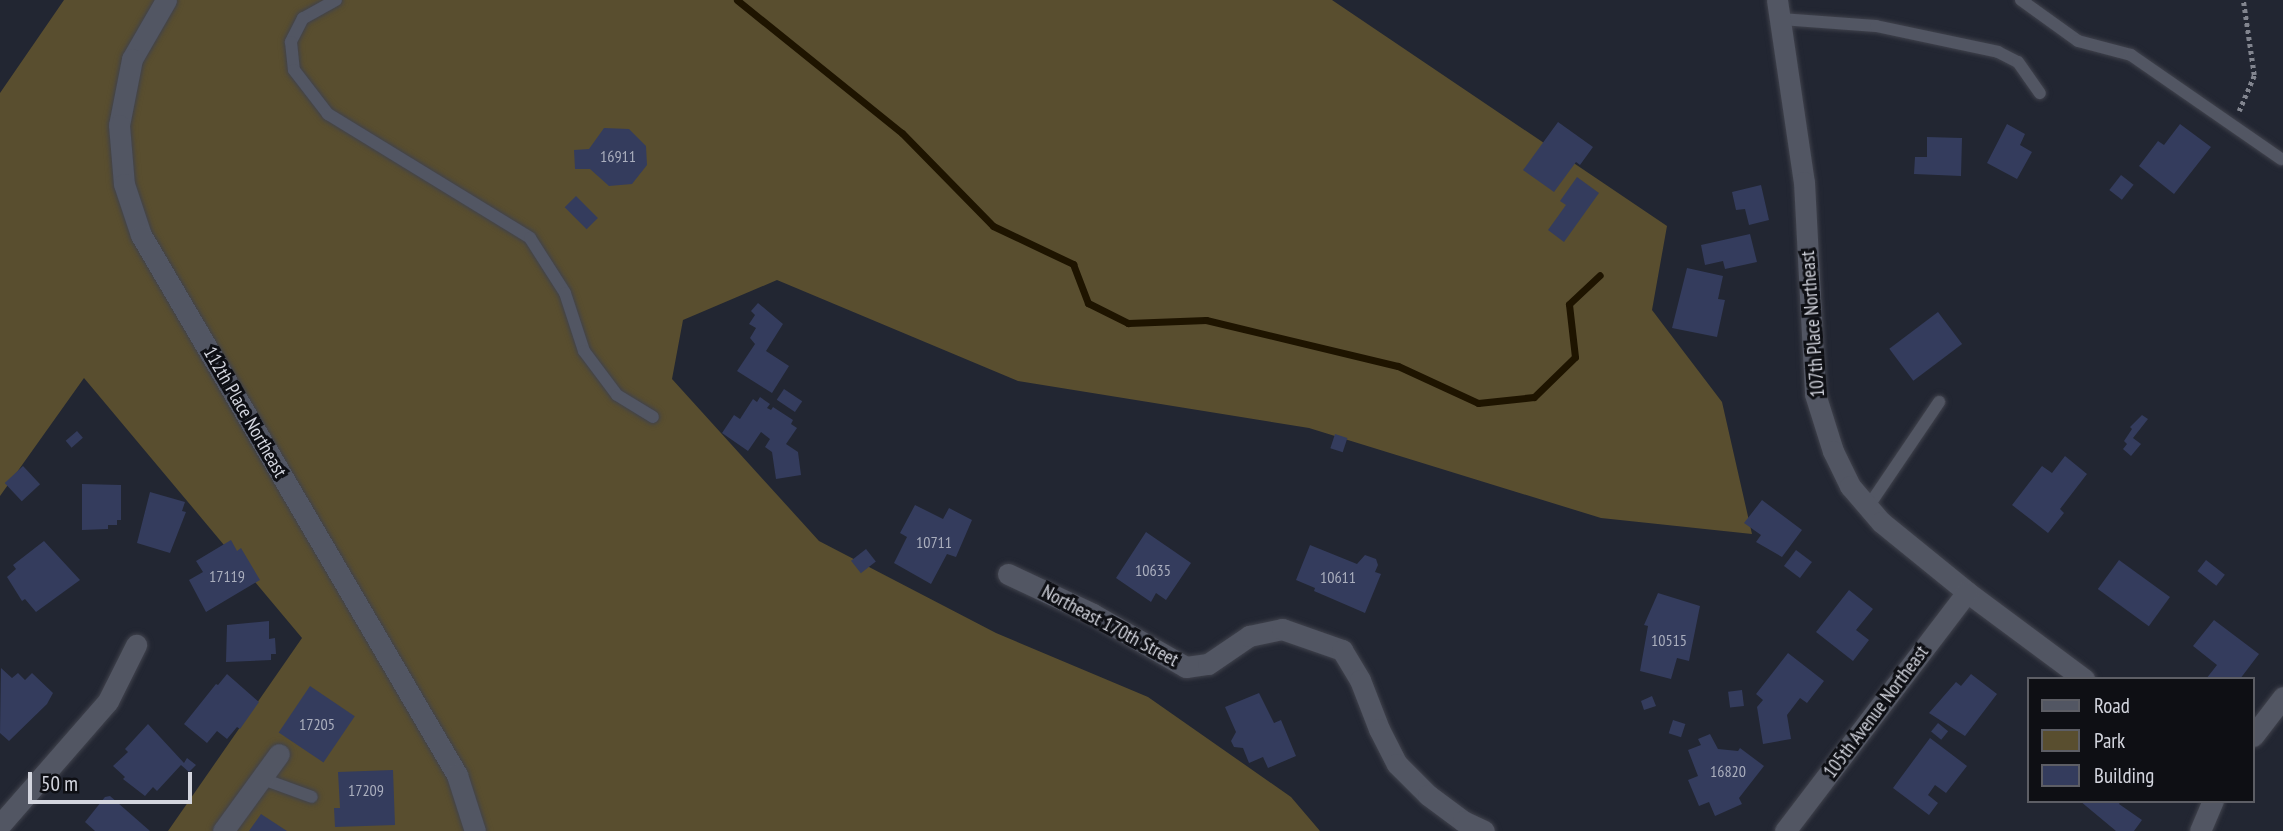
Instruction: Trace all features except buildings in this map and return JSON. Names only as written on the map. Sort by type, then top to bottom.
[{"type":"street","name":"112th Place Northeast","points":[[166,0],[132,59],[119,125],[124,184],[141,236],[457,775],[475,831]]},
{"type":"street","name":"107th Place Northeast","points":[[1779,9],[1804,181],[1815,394],[1833,451],[1850,486],[1881,522],[1967,592],[2081,677]]},
{"type":"street","name":"Northeast 170th Street","points":[[1008,574],[1093,614],[1186,667],[1208,664],[1248,636],[1282,629],[1342,650],[1360,680],[1379,729],[1398,764],[1428,795],[1463,821],[1484,831]]},
{"type":"street","name":"105th Avenue Northeast","points":[[1785,831],[1967,592]]},
{"type":"street","points":[[0,825],[108,701],[136,645]]},
{"type":"street","points":[[2255,733],[2283,697]]},
{"type":"street","points":[[223,831],[279,754]]},
{"type":"street","points":[[2200,831],[2212,803]]},
{"type":"lane","points":[[336,0],[303,18],[291,42],[294,70],[328,114],[530,238],[565,293],[584,351],[617,395],[653,417]]},
{"type":"lane","points":[[2021,0],[2078,41],[2131,55],[2281,159]]},
{"type":"lane","points":[[1779,9],[1998,52],[2018,62],[2040,93]]},
{"type":"lane","points":[[1868,507],[1939,402]]},
{"type":"lane","points":[[260,778],[312,797]]},
{"type":"path","points":[[2234,125],[2254,75],[2243,0]]},
{"type":"green space","points":[[64,0],[1332,0],[1667,226],[1652,310],[1722,402],[1752,534],[1601,518],[1309,428],[1018,381],[777,280],[683,320],[672,379],[819,541],[996,633],[1148,697],[1291,797],[1320,831],[168,831],[302,638],[84,378],[0,496],[0,93]]},
{"type":"waterway","points":[[737,0],[902,133],[993,226],[1073,264],[1088,303],[1128,323],[1206,320],[1398,366],[1478,403],[1534,397],[1575,357],[1569,304],[1600,275]]}]
